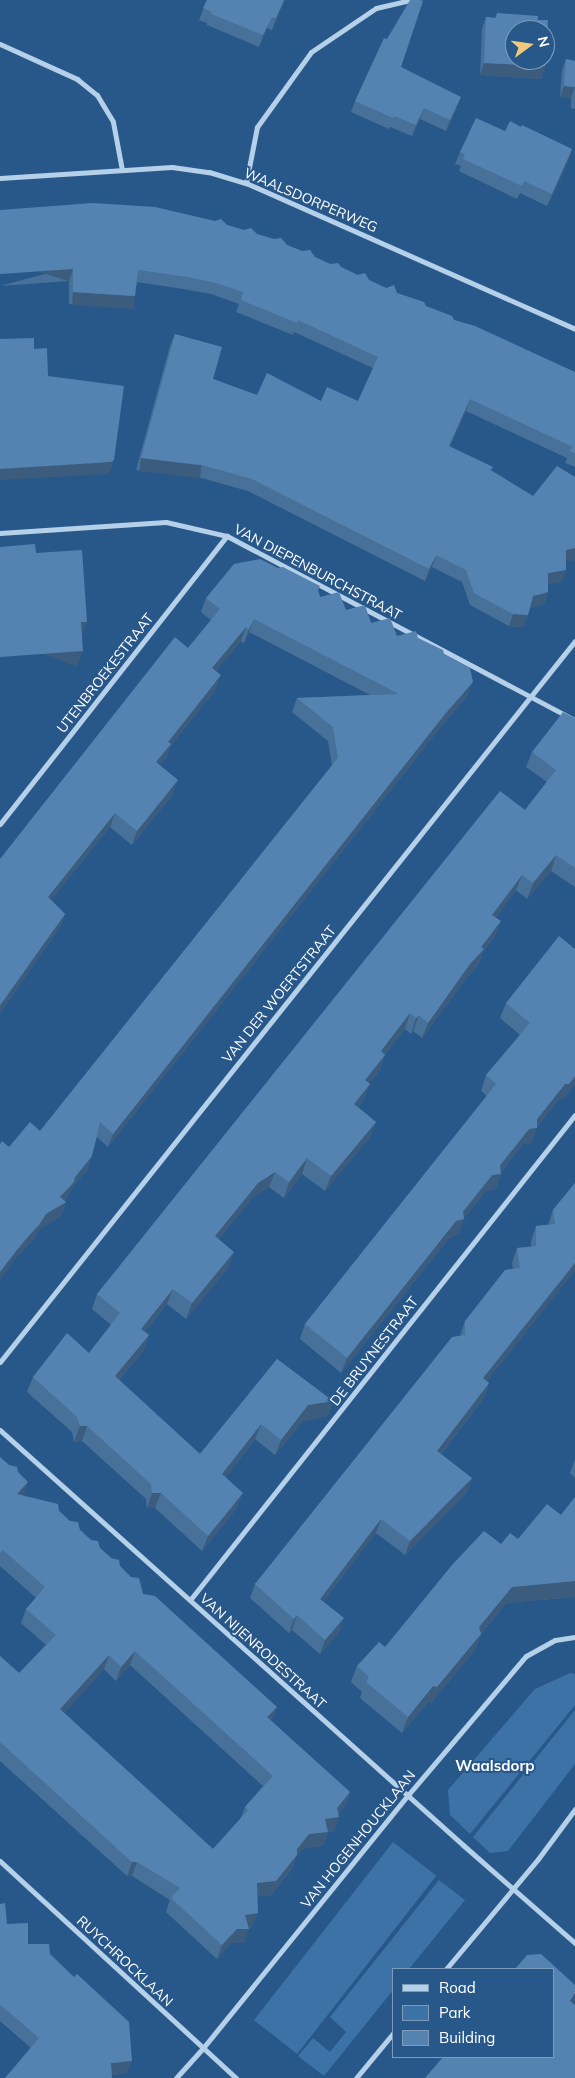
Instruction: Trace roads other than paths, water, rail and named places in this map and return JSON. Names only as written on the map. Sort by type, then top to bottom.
[{"type":"street","points":[[246,183],[257,127],[311,52],[376,8],[412,0]]},
{"type":"street","points":[[0,44],[77,79],[97,95],[114,122],[122,170]]},
{"type":"street","name":"WAALSDORPERWEG","points":[[0,178],[185,168],[246,183],[575,329]]},
{"type":"street","name":"VAN DIEPENBURCHSTRAAT","points":[[0,533],[166,522],[227,536],[575,720]]},
{"type":"street","name":"UTENBROEKESTRAAT","points":[[0,824],[227,536]]},
{"type":"street","name":"VAN DER WOERTSTRAAT","points":[[0,1362],[575,641]]},
{"type":"street","name":"DE BRUYNESTRAAT","points":[[190,1600],[575,1115]]},
{"type":"street","name":"VAN NIJENRODESTRAAT","points":[[0,1430],[408,1796],[575,1942]]},
{"type":"street","name":"VAN HOGENHOUCKLAAN","points":[[176,2078],[203,2048],[408,1796],[526,1656],[542,1646],[575,1637]]},
{"type":"street","points":[[447,1968],[575,1809]]},
{"type":"street","name":"RUYCHROCKLAAN","points":[[0,1861],[236,2078]]},
{"type":"street","points":[[356,2078],[392,2034]]},
{"type":"district","name":"Waalsdorp","points":[[495,1766]]}]
